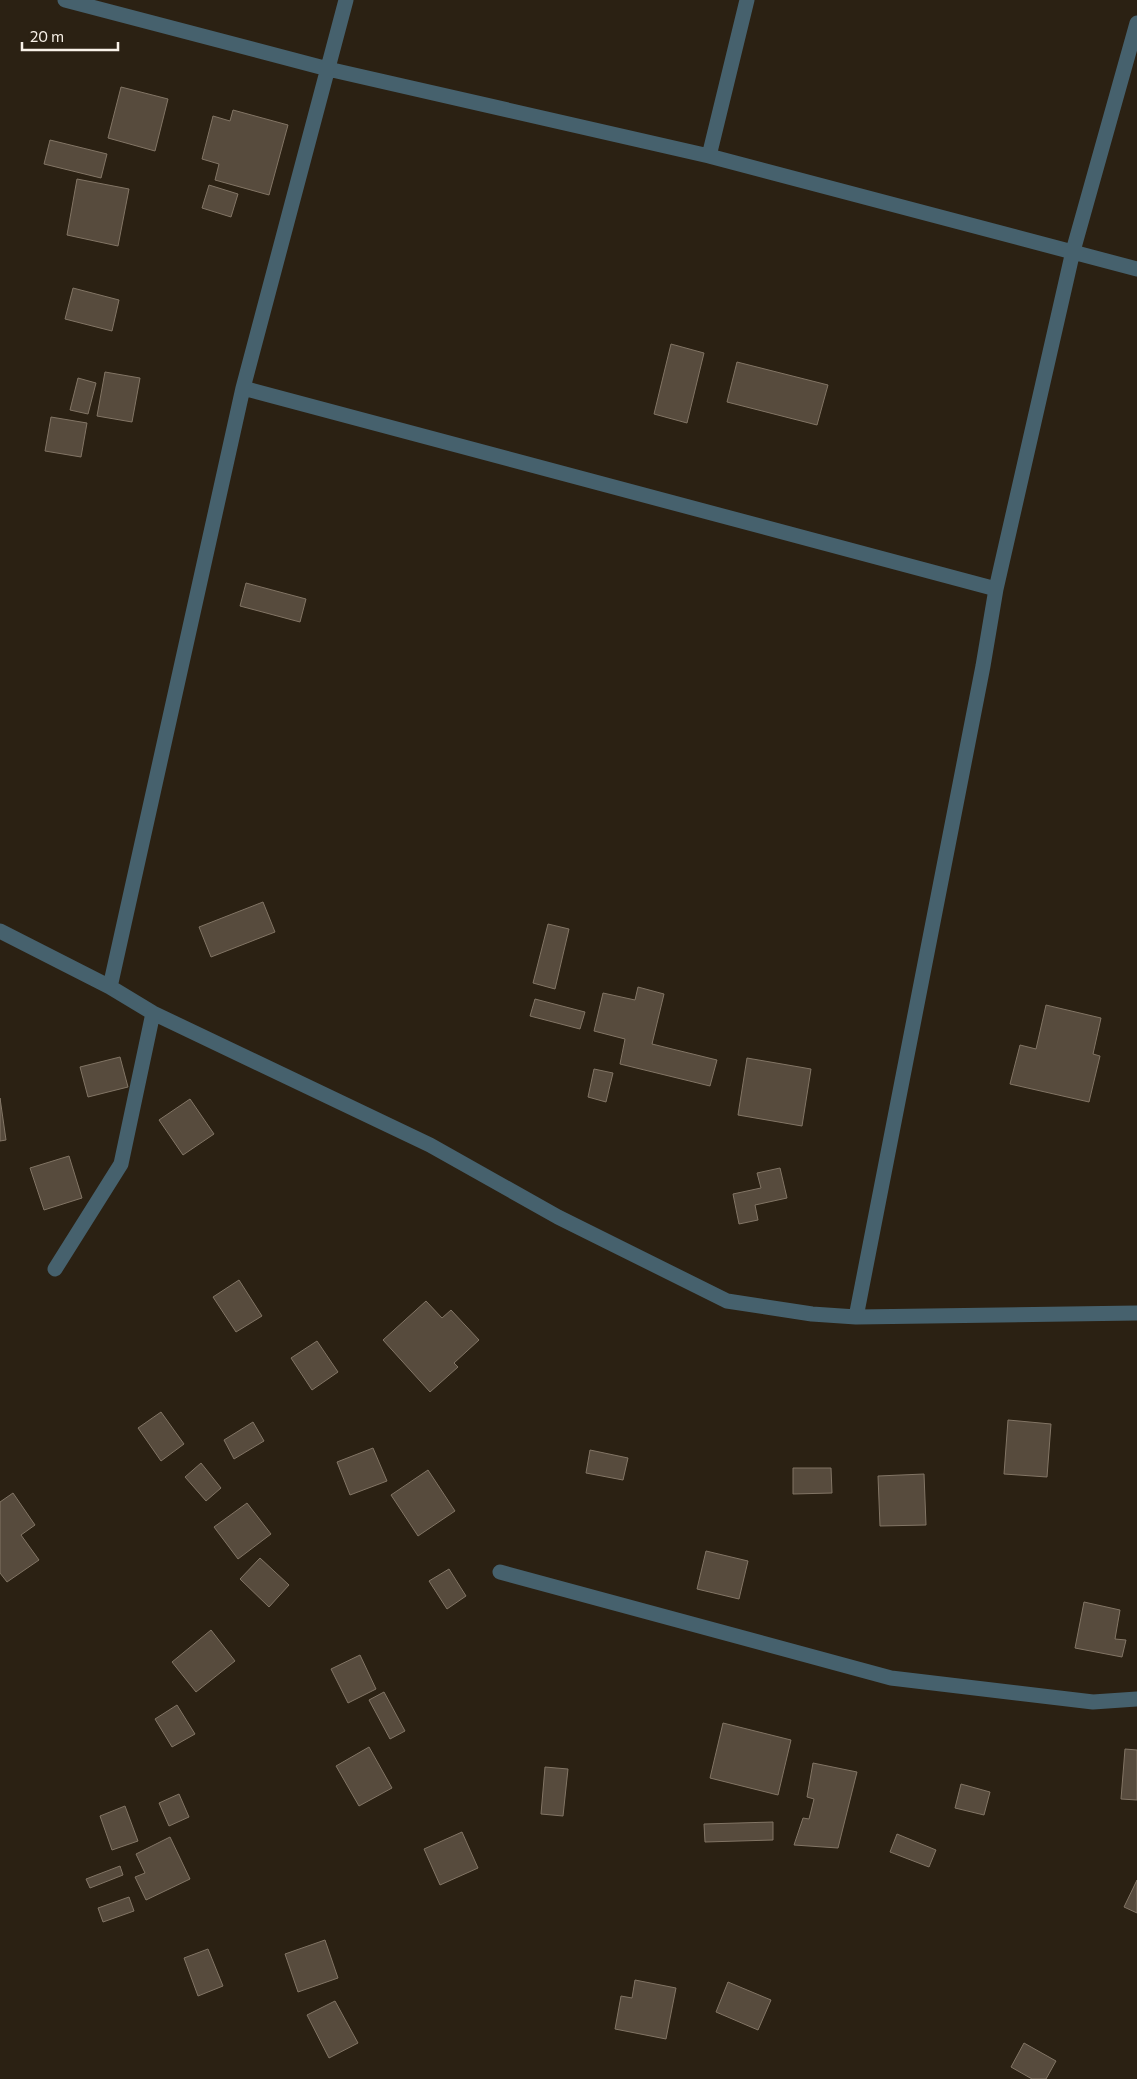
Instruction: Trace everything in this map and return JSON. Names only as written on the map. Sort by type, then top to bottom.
[{"type":"street","points":[[65,0],[328,69],[709,156],[1137,269]]},
{"type":"street","points":[[110,987],[243,388],[346,0]]},
{"type":"street","points":[[709,156],[747,0]]},
{"type":"street","points":[[856,1317],[983,666],[996,589],[1073,251],[1137,23]]},
{"type":"street","points":[[243,388],[996,589]]},
{"type":"street","points":[[0,931],[110,987],[153,1012],[430,1145],[558,1217],[727,1301],[812,1314],[856,1317],[1137,1314]]},
{"type":"street","points":[[55,1269],[121,1164],[153,1012]]},
{"type":"street","points":[[500,1572],[891,1678],[1093,1702],[1137,1699]]},
{"type":"building","points":[[121,87],[168,99],[155,151],[108,138]]},
{"type":"building","points":[[233,110],[288,125],[269,195],[215,180],[219,164],[202,159],[213,116],[230,121]]},
{"type":"building","points":[[50,140],[107,154],[101,178],[44,164]]},
{"type":"building","points":[[77,179],[129,189],[118,246],[67,235]]},
{"type":"building","points":[[209,185],[238,194],[231,217],[202,208]]},
{"type":"building","points":[[73,288],[119,300],[112,331],[65,319]]},
{"type":"building","points":[[671,344],[704,353],[687,423],[654,414]]},
{"type":"building","points":[[737,362],[828,385],[817,425],[727,402]]},
{"type":"building","points":[[105,372],[140,378],[132,422],[97,416]]},
{"type":"building","points":[[78,378],[96,383],[88,414],[70,410]]},
{"type":"building","points":[[51,417],[87,423],[81,457],[45,451]]},
{"type":"building","points":[[246,583],[306,599],[300,622],[240,606]]},
{"type":"building","points":[[263,902],[275,932],[211,957],[199,927]]},
{"type":"building","points":[[548,924],[569,929],[555,989],[533,983]]},
{"type":"building","points":[[638,987],[664,994],[652,1044],[717,1060],[710,1086],[620,1064],[625,1039],[594,1031],[603,993],[635,1000]]},
{"type":"building","points":[[535,999],[585,1012],[580,1029],[530,1016]]},
{"type":"building","points":[[1046,1005],[1101,1018],[1093,1054],[1100,1056],[1089,1102],[1010,1084],[1020,1045],[1036,1049]]},
{"type":"building","points":[[120,1057],[128,1087],[88,1097],[80,1067]]},
{"type":"building","points":[[747,1058],[811,1069],[802,1126],[738,1115]]},
{"type":"building","points":[[594,1069],[613,1073],[606,1102],[588,1097]]},
{"type":"building","points":[[0,1098],[6,1140],[0,1141]]},
{"type":"building","points":[[190,1099],[214,1134],[183,1155],[159,1120]]},
{"type":"building","points":[[69,1156],[82,1198],[44,1210],[30,1168]]},
{"type":"building","points":[[780,1168],[787,1198],[755,1205],[758,1220],[739,1224],[733,1194],[761,1188],[757,1173]]},
{"type":"building","points":[[239,1280],[262,1316],[236,1332],[213,1297]]},
{"type":"building","points":[[426,1301],[442,1318],[451,1310],[479,1340],[454,1363],[458,1367],[430,1392],[383,1340]]},
{"type":"building","points":[[317,1341],[338,1372],[312,1390],[291,1358]]},
{"type":"building","points":[[161,1412],[184,1444],[161,1461],[138,1428]]},
{"type":"building","points":[[1008,1420],[1051,1424],[1047,1477],[1004,1474]]},
{"type":"building","points":[[253,1422],[264,1441],[234,1459],[224,1440]]},
{"type":"building","points":[[373,1448],[387,1481],[350,1495],[337,1462]]},
{"type":"building","points":[[590,1450],[628,1458],[623,1480],[586,1473]]},
{"type":"building","points":[[201,1463],[221,1488],[206,1501],[185,1477]]},
{"type":"building","points":[[793,1468],[831,1468],[832,1493],[793,1494]]},
{"type":"building","points":[[428,1470],[455,1511],[418,1536],[391,1495]]},
{"type":"building","points":[[924,1474],[926,1525],[880,1526],[878,1476]]},
{"type":"building","points":[[13,1493],[35,1525],[21,1535],[39,1560],[7,1582],[0,1573],[0,1502]]},
{"type":"building","points":[[247,1503],[271,1534],[238,1559],[214,1527]]},
{"type":"building","points":[[706,1551],[748,1561],[739,1599],[697,1589]]},
{"type":"building","points":[[260,1558],[289,1585],[269,1607],[240,1579]]},
{"type":"building","points":[[449,1569],[466,1596],[447,1609],[429,1581]]},
{"type":"building","points":[[1084,1602],[1120,1610],[1115,1639],[1126,1640],[1122,1657],[1075,1648]]},
{"type":"building","points":[[211,1630],[235,1661],[196,1692],[172,1662]]},
{"type":"building","points":[[360,1655],[376,1689],[348,1703],[331,1669]]},
{"type":"building","points":[[384,1692],[405,1731],[390,1739],[369,1700]]},
{"type":"building","points":[[177,1705],[195,1734],[172,1747],[155,1719]]},
{"type":"building","points":[[723,1723],[791,1740],[778,1795],[710,1778]]},
{"type":"building","points":[[369,1747],[392,1788],[359,1806],[336,1766]]},
{"type":"building","points":[[1125,1749],[1137,1750],[1137,1800],[1121,1799]]},
{"type":"building","points":[[813,1763],[857,1772],[838,1848],[794,1845],[803,1818],[809,1819],[814,1799],[807,1797]]},
{"type":"building","points":[[545,1767],[568,1769],[563,1816],[541,1814]]},
{"type":"building","points":[[961,1784],[990,1792],[984,1815],[955,1808]]},
{"type":"building","points":[[179,1794],[189,1817],[169,1826],[159,1803]]},
{"type":"building","points":[[125,1806],[138,1841],[112,1850],[100,1816]]},
{"type":"building","points":[[773,1822],[773,1840],[705,1842],[704,1824]]},
{"type":"building","points":[[462,1832],[478,1868],[440,1885],[424,1849]]},
{"type":"building","points":[[897,1834],[936,1850],[929,1867],[890,1852]]},
{"type":"building","points":[[170,1837],[190,1879],[146,1900],[135,1877],[145,1873],[136,1854]]},
{"type":"building","points":[[120,1866],[123,1875],[90,1888],[86,1879]]},
{"type":"building","points":[[1137,1880],[1137,1913],[1124,1907]]},
{"type":"building","points":[[129,1897],[134,1911],[103,1922],[98,1908]]},
{"type":"building","points":[[325,1940],[338,1978],[298,1992],[285,1954]]},
{"type":"building","points":[[208,1949],[223,1986],[198,1996],[184,1958]]},
{"type":"building","points":[[635,1980],[676,1988],[666,2039],[615,2029],[621,1996],[632,1998]]},
{"type":"building","points":[[728,1982],[771,2000],[758,2030],[716,2012]]},
{"type":"building","points":[[335,2001],[358,2043],[329,2058],[307,2015]]},
{"type":"building","points":[[1024,2043],[1056,2061],[1046,2079],[1032,2079],[1011,2067]]}]
